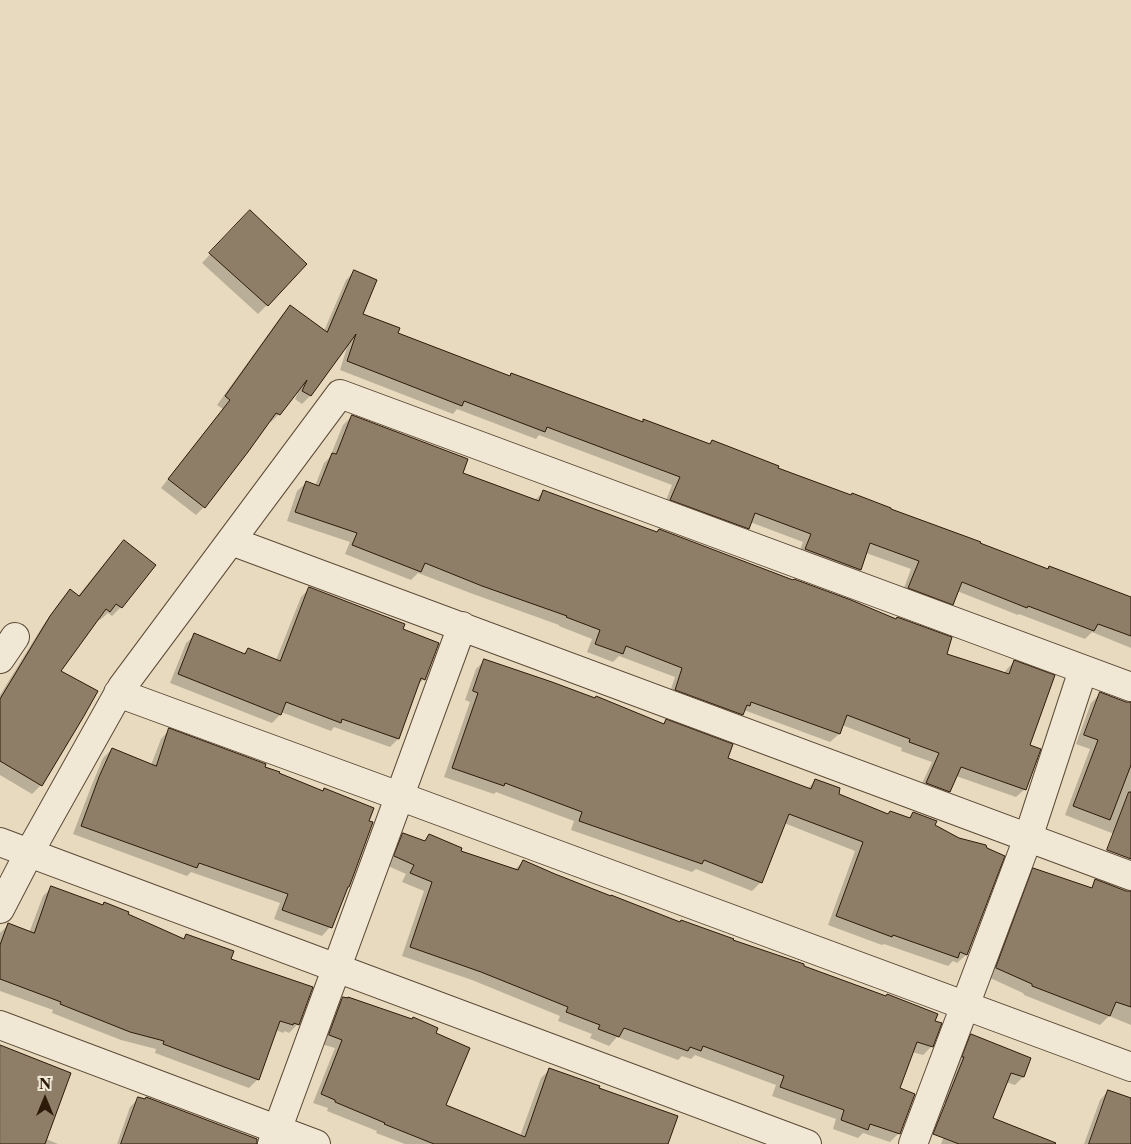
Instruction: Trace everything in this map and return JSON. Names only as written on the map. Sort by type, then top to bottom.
[{"type":"street","points":[[0,909],[29,852],[118,694],[340,394],[1131,688]]},
{"type":"street","points":[[231,541],[1131,876]]},
{"type":"street","points":[[275,1137],[462,626]]},
{"type":"street","points":[[0,659],[15,637]]},
{"type":"street","points":[[914,1144],[1028,838],[1084,670]]},
{"type":"street","points":[[118,694],[1131,1067]]},
{"type":"street","points":[[0,842],[807,1144]]},
{"type":"street","points":[[0,1025],[275,1137],[316,1144]]},
{"type":"building","points":[[250,210],[307,264],[268,306],[209,253]]},
{"type":"building","points":[[354,270],[377,280],[363,314],[400,328],[398,333],[510,376],[511,373],[643,422],[643,419],[710,444],[712,440],[779,466],[778,468],[851,495],[852,493],[1048,569],[1049,566],[1131,597],[1131,636],[1098,624],[1094,631],[1028,606],[1027,608],[962,582],[953,605],[908,588],[919,561],[870,543],[861,570],[805,549],[811,534],[755,513],[749,529],[670,500],[680,477],[547,427],[545,432],[464,401],[462,406],[347,361],[356,334],[311,396],[302,391],[307,380],[280,415],[276,413],[205,508],[168,479],[230,400],[225,396],[290,305],[327,332]]},
{"type":"building","points":[[352,415],[468,459],[463,473],[539,501],[543,490],[657,532],[659,529],[851,600],[896,619],[897,617],[952,637],[947,654],[1009,674],[1014,660],[1055,675],[1030,745],[1041,749],[1026,790],[961,767],[950,792],[926,783],[939,753],[909,742],[910,739],[847,715],[840,734],[751,702],[750,706],[747,705],[743,715],[675,690],[682,668],[626,646],[623,654],[595,644],[600,630],[425,563],[421,572],[352,545],[357,533],[295,512],[306,481],[319,486],[332,453],[336,454]]},
{"type":"building","points":[[124,540],[156,565],[122,608],[116,604],[110,612],[106,609],[61,671],[98,691],[42,786],[0,761],[0,699],[50,616],[70,589],[79,596]]},
{"type":"building","points":[[309,587],[405,624],[403,629],[439,643],[425,680],[421,678],[399,739],[342,719],[341,723],[286,702],[281,715],[178,674],[194,633],[245,654],[248,648],[280,661]]},
{"type":"building","points":[[484,659],[595,698],[596,696],[664,724],[666,719],[733,744],[728,758],[811,789],[815,779],[840,788],[839,794],[888,814],[890,811],[910,818],[913,812],[937,821],[935,825],[959,838],[986,845],[987,848],[1005,856],[967,955],[960,952],[958,958],[893,935],[892,937],[836,916],[863,842],[789,814],[762,883],[704,860],[702,864],[579,821],[582,812],[505,783],[504,786],[452,768],[478,693],[473,691]]},
{"type":"building","points":[[1100,692],[1126,702],[1131,702],[1131,765],[1110,820],[1073,806],[1098,740],[1084,735]]},
{"type":"building","points":[[169,728],[266,764],[265,767],[323,791],[324,788],[374,808],[369,821],[373,822],[332,928],[282,910],[288,894],[199,863],[197,868],[81,826],[112,748],[156,766]]},
{"type":"building","points":[[1129,792],[1131,792],[1131,859],[1107,850]]},
{"type":"building","points":[[403,833],[425,841],[429,834],[462,848],[461,851],[518,870],[523,860],[680,922],[681,920],[938,1014],[935,1021],[942,1023],[933,1047],[917,1042],[900,1088],[915,1094],[900,1134],[870,1124],[868,1130],[841,1120],[844,1110],[780,1087],[784,1076],[703,1046],[701,1051],[690,1047],[688,1051],[624,1028],[619,1037],[598,1029],[600,1025],[566,1012],[568,1007],[481,972],[410,947],[432,882],[410,873],[414,865],[394,856]]},
{"type":"building","points":[[1033,868],[1092,888],[1095,879],[1126,891],[1131,891],[1131,1007],[1116,1002],[1110,1016],[1032,986],[1032,984],[996,968]]},
{"type":"building","points":[[51,886],[103,905],[104,902],[184,939],[186,934],[234,951],[231,959],[313,987],[299,1025],[280,1021],[259,1080],[163,1044],[164,1041],[130,1032],[60,1004],[61,1002],[0,979],[0,945],[8,923],[34,933]]},
{"type":"building","points":[[343,997],[348,997],[412,1019],[413,1017],[438,1028],[436,1033],[470,1048],[446,1105],[525,1137],[549,1068],[678,1116],[668,1144],[434,1144],[335,1102],[335,1100],[321,1094],[342,1040],[329,1035]]},
{"type":"building","points":[[971,1034],[1031,1058],[1024,1077],[1011,1073],[993,1118],[1055,1144],[959,1144],[933,1134],[964,1057],[962,1057]]},
{"type":"building","points":[[0,1045],[71,1073],[45,1144],[0,1144]]},
{"type":"building","points":[[1108,1090],[1131,1098],[1131,1144],[1089,1144]]},
{"type":"building","points":[[138,1097],[145,1099],[146,1097],[257,1139],[257,1144],[121,1144]]}]
